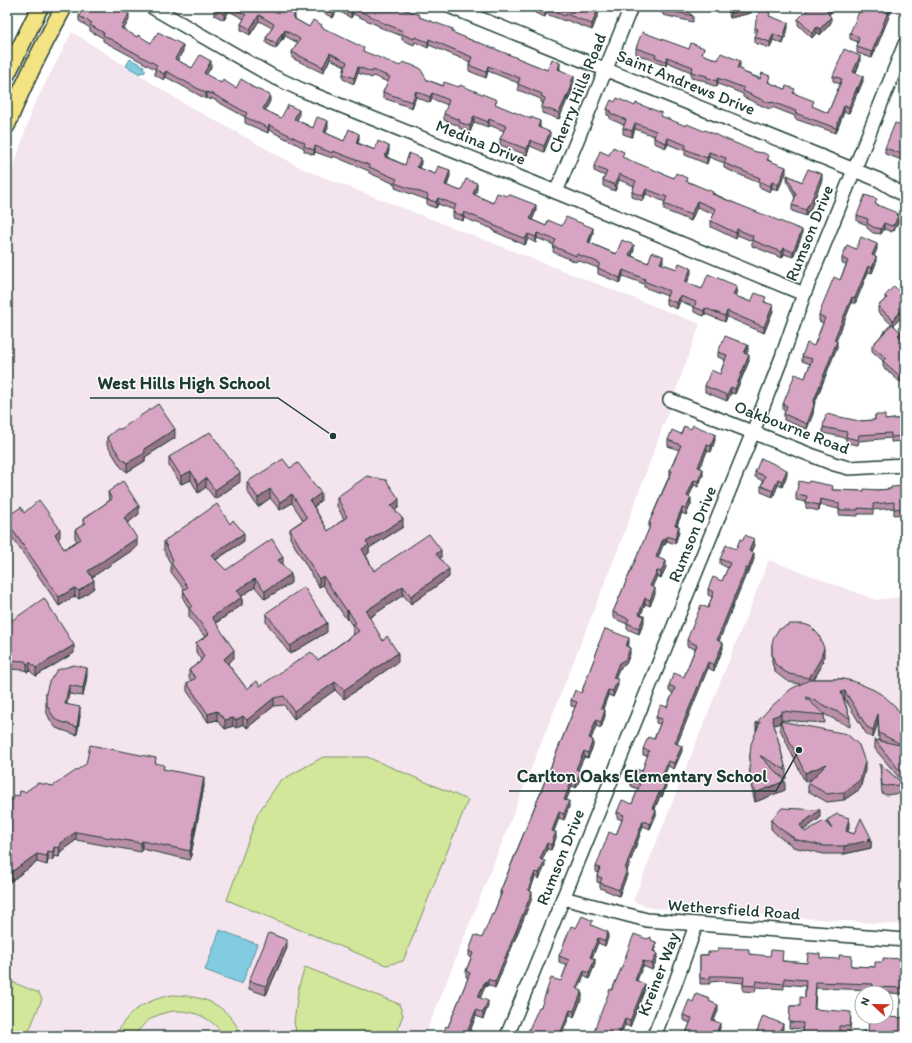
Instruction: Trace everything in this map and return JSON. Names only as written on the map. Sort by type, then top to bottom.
[{"type":"main road","points":[[7,74],[40,7]]},
{"type":"main road","points":[[7,125],[45,42],[64,7]]},
{"type":"street","name":"Medina Drive","points":[[152,7],[272,76],[296,87],[804,294]]},
{"type":"street","name":"Saint Andrews Drive","points":[[451,7],[879,180],[905,196]]},
{"type":"street","name":"Cherry Hills Road","points":[[556,192],[631,7]]},
{"type":"street","name":"Rumson Drive","points":[[507,1036],[753,432],[782,357],[804,294],[904,50]]},
{"type":"street","name":"Oakbourne Road","points":[[670,400],[834,464],[849,468],[905,465]]},
{"type":"street","name":"Wethersfield Road","points":[[563,898],[647,920],[905,940]]},
{"type":"street","name":"Kreiner Way","points":[[654,1036],[675,984],[696,925]]},
{"type":"shaded area","points":[[72,32],[183,103],[305,170],[700,324],[619,547],[425,1036],[7,1036],[7,188],[33,107]]},
{"type":"shaded area","points":[[769,560],[876,600],[905,596],[905,925],[651,908],[633,901]]},
{"type":"green space","points":[[323,757],[367,757],[468,800],[403,961],[386,965],[227,900],[258,813],[280,781]]},
{"type":"green space","points":[[305,967],[399,1004],[403,1015],[395,1036],[297,1036],[294,1022],[299,986]]},
{"type":"green space","points":[[7,980],[39,993],[42,999],[27,1036],[7,1036]]},
{"type":"green space","points":[[172,995],[195,997],[214,1004],[230,1016],[242,1036],[224,1036],[217,1027],[200,1015],[180,1011],[169,1012],[149,1020],[134,1036],[116,1036],[125,1020],[138,1008],[154,1000]]},
{"type":"water","points":[[130,59],[144,66],[143,68],[146,70],[144,73],[141,72],[140,74],[126,66]]},
{"type":"water","points":[[220,930],[257,944],[242,984],[205,970]]},
{"type":"building","points":[[84,7],[96,7],[100,9],[101,7],[116,7],[129,14],[121,28],[137,37],[138,35],[151,43],[158,32],[183,45],[175,59],[192,68],[200,55],[211,61],[204,73],[221,83],[223,80],[236,88],[241,79],[251,85],[250,86],[270,95],[263,109],[281,118],[288,105],[299,110],[294,119],[313,128],[317,117],[328,121],[324,132],[344,141],[349,129],[359,134],[356,143],[375,150],[378,141],[389,146],[385,157],[405,165],[409,153],[421,158],[417,167],[435,174],[438,166],[450,170],[445,185],[461,191],[466,179],[477,183],[473,194],[493,203],[497,193],[507,196],[508,194],[536,205],[530,219],[546,226],[548,220],[562,226],[566,217],[593,228],[588,242],[606,250],[616,254],[622,240],[634,245],[629,255],[648,263],[652,252],[663,256],[660,263],[677,269],[679,263],[691,268],[685,282],[702,289],[708,274],[737,286],[733,295],[751,302],[755,293],[766,297],[764,302],[773,305],[764,327],[727,311],[725,316],[705,308],[704,311],[694,307],[696,302],[680,296],[677,303],[666,299],[669,291],[644,281],[645,279],[623,270],[620,278],[598,268],[600,263],[577,254],[576,256],[553,246],[556,240],[537,233],[536,237],[528,234],[525,239],[464,212],[463,216],[453,212],[456,205],[438,198],[436,202],[427,199],[428,195],[395,183],[397,179],[369,167],[369,165],[333,151],[332,153],[315,146],[314,150],[304,146],[305,143],[269,125],[268,128],[245,117],[247,113],[211,93],[206,93],[166,71],[164,74],[155,69],[157,65],[103,35],[104,33],[90,25],[92,23],[79,16]]},
{"type":"building","points":[[215,7],[228,7],[224,14],[214,9]]},
{"type":"building","points":[[232,7],[273,7],[282,12],[286,7],[295,13],[293,18],[309,27],[313,20],[322,25],[321,27],[364,48],[363,51],[400,66],[403,62],[420,68],[427,80],[443,86],[444,82],[459,87],[460,85],[497,100],[495,104],[531,119],[531,117],[540,121],[538,127],[550,132],[544,146],[530,140],[527,149],[500,139],[506,126],[489,119],[488,122],[474,116],[470,126],[459,122],[460,120],[444,114],[449,100],[432,93],[430,97],[416,91],[412,102],[383,92],[390,77],[373,70],[372,72],[358,67],[354,78],[343,74],[347,62],[330,53],[323,67],[292,52],[300,39],[285,30],[276,43],[266,38],[274,24],[259,15],[250,29],[241,24],[246,15]]},
{"type":"building","points":[[324,7],[335,7],[333,12]]},
{"type":"building","points":[[341,7],[399,7],[420,15],[419,17],[453,29],[452,32],[547,70],[552,59],[560,63],[558,69],[574,76],[570,85],[572,86],[559,113],[542,107],[545,98],[541,96],[542,94],[518,84],[520,78],[488,66],[486,72],[469,65],[472,57],[429,39],[428,42],[415,37],[414,39],[402,34],[403,31],[353,8],[351,12]]},
{"type":"building","points":[[535,7],[599,7],[592,24],[566,14],[565,16],[546,8],[545,12]]},
{"type":"building","points":[[662,7],[682,7],[693,16],[663,9]]},
{"type":"building","points":[[728,7],[751,7],[730,13]]},
{"type":"building","points":[[810,7],[831,8],[826,12],[831,17],[820,29],[817,27],[812,33],[798,19]]},
{"type":"building","points":[[861,7],[890,7],[872,52],[857,47],[859,37],[850,33]]},
{"type":"building","points":[[761,9],[770,13],[769,16],[788,23],[783,38],[773,34],[770,42],[755,37],[758,29],[755,28],[756,20]]},
{"type":"building","points":[[642,32],[689,49],[691,43],[704,48],[702,54],[718,60],[721,53],[740,61],[737,68],[743,70],[743,72],[760,79],[762,73],[770,76],[768,82],[785,89],[786,86],[795,89],[793,93],[814,101],[812,106],[828,113],[842,79],[833,76],[844,49],[860,56],[853,72],[863,76],[849,107],[844,106],[836,128],[795,113],[796,111],[772,102],[767,102],[743,91],[744,88],[718,78],[717,81],[706,77],[707,76],[691,72],[693,67],[667,57],[666,61],[655,57],[656,55],[636,48]]},
{"type":"building","points":[[617,98],[635,106],[636,103],[662,113],[661,116],[686,126],[687,124],[704,131],[705,130],[756,152],[764,153],[769,156],[767,160],[786,167],[778,185],[772,182],[770,186],[759,181],[760,178],[724,163],[726,158],[709,152],[707,158],[685,149],[686,145],[668,138],[666,143],[654,138],[656,131],[635,123],[632,131],[623,128],[626,120],[610,113],[611,111],[607,109],[611,100],[615,102]]},
{"type":"building","points":[[895,123],[905,126],[905,155],[885,148]]},
{"type":"building","points":[[613,147],[624,152],[622,157],[674,178],[676,173],[687,178],[686,181],[713,192],[712,194],[802,230],[793,252],[784,248],[782,252],[752,240],[753,236],[737,229],[736,233],[711,221],[716,209],[697,201],[691,215],[664,204],[667,197],[646,189],[643,196],[632,192],[636,181],[619,174],[615,185],[603,180],[607,172],[594,166],[600,151],[609,155]]},
{"type":"building","points":[[808,169],[822,174],[810,204],[806,210],[792,205],[796,195],[787,175],[802,182]]},
{"type":"building","points":[[865,195],[877,199],[875,204],[897,213],[896,215],[898,216],[894,225],[892,226],[884,223],[881,229],[873,227],[867,223],[868,219],[857,215]]},
{"type":"building","points":[[861,237],[877,244],[872,255],[876,257],[872,268],[868,266],[855,298],[852,297],[834,340],[837,341],[813,403],[813,408],[807,424],[784,414],[787,406],[783,404],[795,374],[805,378],[812,359],[802,356],[807,343],[814,346],[825,318],[819,315],[824,301],[834,277],[840,280],[848,261],[842,258],[847,245],[856,249]]},
{"type":"building","points":[[894,286],[900,292],[905,286],[905,307],[893,320],[878,306],[887,298],[885,296]]},
{"type":"building","points":[[892,324],[901,332],[898,335],[905,341],[905,371],[900,376],[883,361],[886,358],[872,346]]},
{"type":"building","points":[[725,336],[748,345],[744,353],[749,355],[735,389],[731,387],[727,395],[705,386],[711,370],[720,374],[727,355],[718,352]]},
{"type":"building","points":[[158,404],[175,429],[144,449],[145,453],[127,463],[121,458],[107,437],[117,429],[121,429]]},
{"type":"building","points":[[826,414],[859,421],[875,420],[875,415],[885,415],[885,420],[905,418],[905,434],[903,434],[904,436],[891,437],[891,433],[859,435],[858,440],[846,437],[847,432],[823,427]]},
{"type":"building","points":[[693,425],[715,434],[711,446],[707,445],[698,467],[703,469],[698,481],[694,480],[687,496],[691,498],[686,509],[682,508],[675,525],[679,526],[675,539],[667,536],[665,540],[663,539],[656,557],[666,561],[661,572],[657,571],[650,586],[655,588],[650,600],[645,598],[639,614],[644,616],[639,628],[627,623],[629,619],[613,612],[651,524],[649,523],[672,471],[670,470],[681,445],[668,440],[672,430],[681,434],[684,426],[691,429]]},
{"type":"building","points":[[210,432],[240,473],[215,490],[206,478],[198,484],[191,471],[181,476],[169,457]]},
{"type":"building","points":[[761,458],[787,470],[782,481],[778,479],[773,491],[761,486],[765,476],[755,472]]},
{"type":"building","points":[[283,459],[290,468],[298,463],[321,493],[310,501],[328,531],[347,517],[337,497],[367,476],[386,480],[399,499],[391,506],[403,519],[366,542],[369,545],[362,549],[374,571],[429,534],[441,550],[436,554],[449,569],[411,596],[403,586],[366,611],[383,641],[387,636],[398,653],[344,690],[335,682],[294,711],[284,696],[274,698],[247,720],[243,716],[236,720],[233,718],[225,720],[217,711],[208,714],[187,683],[196,678],[189,670],[200,662],[204,656],[196,643],[209,634],[189,608],[192,606],[183,590],[188,587],[171,563],[173,560],[164,541],[217,504],[230,524],[233,520],[244,533],[211,555],[226,570],[272,539],[283,557],[278,560],[291,574],[265,591],[255,579],[237,590],[242,597],[212,617],[234,650],[224,659],[247,689],[257,681],[260,686],[311,652],[318,660],[359,631],[353,624],[356,623],[348,610],[347,611],[323,576],[319,579],[290,529],[307,518],[292,494],[280,502],[270,489],[258,498],[247,482]]},
{"type":"building","points":[[123,481],[139,506],[124,518],[137,538],[88,571],[94,580],[79,591],[75,588],[59,597],[7,522],[7,517],[21,507],[24,513],[39,500],[60,529],[55,534],[64,549],[81,539],[75,530],[86,523],[83,519],[112,499],[108,492]]},
{"type":"building","points":[[799,481],[808,483],[809,481],[833,486],[832,490],[864,491],[864,489],[891,489],[891,487],[905,486],[905,508],[894,509],[894,502],[873,504],[873,509],[858,508],[858,510],[839,510],[839,503],[820,499],[819,505],[806,502],[807,496],[796,494]]},
{"type":"building","points":[[745,535],[754,539],[749,551],[754,553],[748,569],[746,568],[717,640],[723,643],[714,665],[708,662],[675,743],[682,746],[674,763],[668,761],[661,778],[666,780],[662,792],[660,791],[652,808],[656,810],[650,824],[643,821],[625,869],[627,870],[619,890],[600,883],[602,878],[597,876],[600,868],[596,867],[609,832],[616,835],[624,815],[617,812],[622,800],[632,804],[640,784],[631,781],[635,769],[642,771],[649,751],[643,749],[648,737],[654,739],[662,719],[656,717],[661,705],[667,707],[675,688],[669,685],[674,673],[684,677],[697,645],[687,640],[701,605],[708,608],[714,592],[708,589],[713,577],[722,581],[730,563],[720,559],[726,545],[736,549],[740,539],[742,540]]},
{"type":"building","points":[[304,587],[327,623],[290,646],[266,613]]},
{"type":"building","points":[[44,598],[74,645],[36,668],[30,662],[27,664],[25,661],[9,660],[7,658],[7,624]]},
{"type":"building","points":[[790,624],[803,624],[810,626],[819,635],[824,648],[820,660],[809,678],[789,674],[775,664],[772,654],[774,637],[778,630]]},
{"type":"building","points":[[605,629],[629,638],[626,646],[630,648],[626,659],[619,663],[613,678],[618,679],[613,691],[608,690],[601,708],[605,710],[601,722],[596,720],[589,738],[593,740],[588,753],[584,751],[576,769],[581,771],[576,782],[572,780],[564,800],[569,801],[564,814],[559,812],[552,831],[556,832],[551,845],[547,843],[540,859],[545,861],[539,873],[535,872],[528,890],[532,892],[495,982],[488,979],[486,982],[485,981],[478,997],[488,1001],[483,1013],[476,1010],[468,1030],[475,1033],[474,1036],[442,1036],[446,1026],[448,1027],[470,973],[466,971],[473,953],[469,951],[475,935],[482,938],[492,914],[493,915],[502,892],[500,892],[577,702],[571,700],[575,690],[581,693],[582,691]]},
{"type":"building","points":[[74,665],[87,668],[83,688],[69,685],[65,704],[80,707],[77,727],[56,720],[46,702],[46,693],[49,682],[57,670]]},
{"type":"building","points":[[811,679],[843,679],[853,681],[874,690],[884,696],[895,706],[905,721],[905,794],[902,793],[901,785],[882,785],[880,764],[900,781],[904,776],[875,740],[901,744],[879,733],[878,714],[873,730],[867,727],[845,691],[841,692],[850,718],[807,697],[806,698],[825,715],[781,711],[781,714],[772,717],[786,770],[760,756],[785,781],[755,793],[750,773],[750,754],[751,744],[760,722],[756,723],[791,689]]},
{"type":"building","points":[[780,721],[847,734],[859,745],[865,762],[860,780],[844,792],[827,794],[808,783],[827,764],[805,773]]},
{"type":"building","points":[[90,745],[156,758],[155,763],[164,765],[163,769],[204,777],[190,851],[142,841],[141,843],[76,832],[60,843],[59,848],[54,847],[53,852],[48,851],[47,856],[37,854],[7,875],[8,800],[13,800],[14,795],[19,796],[20,791],[25,792],[38,783],[53,786],[86,764]]},
{"type":"building","points":[[782,808],[820,810],[800,825],[805,832],[824,821],[832,829],[827,820],[837,814],[849,818],[846,831],[854,834],[861,818],[871,838],[868,839],[871,840],[844,846],[824,846],[793,839],[794,838],[771,820]]},
{"type":"building","points":[[582,916],[593,921],[591,925],[608,932],[605,941],[598,938],[590,957],[595,959],[589,973],[584,971],[576,988],[582,991],[574,1011],[570,1010],[559,1036],[526,1036],[539,1007],[541,1007],[551,978],[561,981],[569,960],[559,956],[571,926],[576,928]]},
{"type":"building","points":[[269,933],[287,940],[266,986],[249,981]]},
{"type":"building","points":[[634,934],[647,939],[651,937],[651,940],[656,942],[653,951],[657,953],[652,964],[643,961],[635,980],[645,984],[630,1021],[625,1019],[618,1036],[592,1036],[610,989],[612,990],[627,955]]},
{"type":"building","points":[[718,948],[749,949],[749,954],[770,956],[771,950],[783,951],[782,961],[807,963],[808,953],[820,954],[820,958],[839,959],[839,955],[852,956],[851,966],[875,967],[875,962],[883,962],[883,958],[905,959],[905,988],[894,988],[894,985],[816,982],[814,1009],[851,1012],[850,1026],[839,1026],[839,1036],[802,1034],[803,1023],[789,1022],[790,1006],[800,1006],[800,997],[805,998],[806,980],[784,978],[784,984],[756,981],[755,986],[743,985],[744,977],[710,976],[710,979],[700,978],[700,955],[708,955],[708,952],[718,952]]},
{"type":"building","points":[[696,994],[710,999],[709,1001],[718,1005],[712,1020],[720,1023],[716,1035],[706,1031],[704,1036],[685,1036],[692,1018],[683,1015],[689,1000],[693,1002]]},
{"type":"building","points":[[763,1016],[783,1024],[778,1036],[755,1036]]},
{"type":"building","points":[[894,1017],[905,1018],[905,1036],[863,1036],[863,1031],[868,1031],[868,1025],[894,1025]]},
{"type":"place","name":"West Hills High School","points":[[333,436]]},
{"type":"place","name":"Carlton Oaks Elementary School","points":[[799,750]]}]
